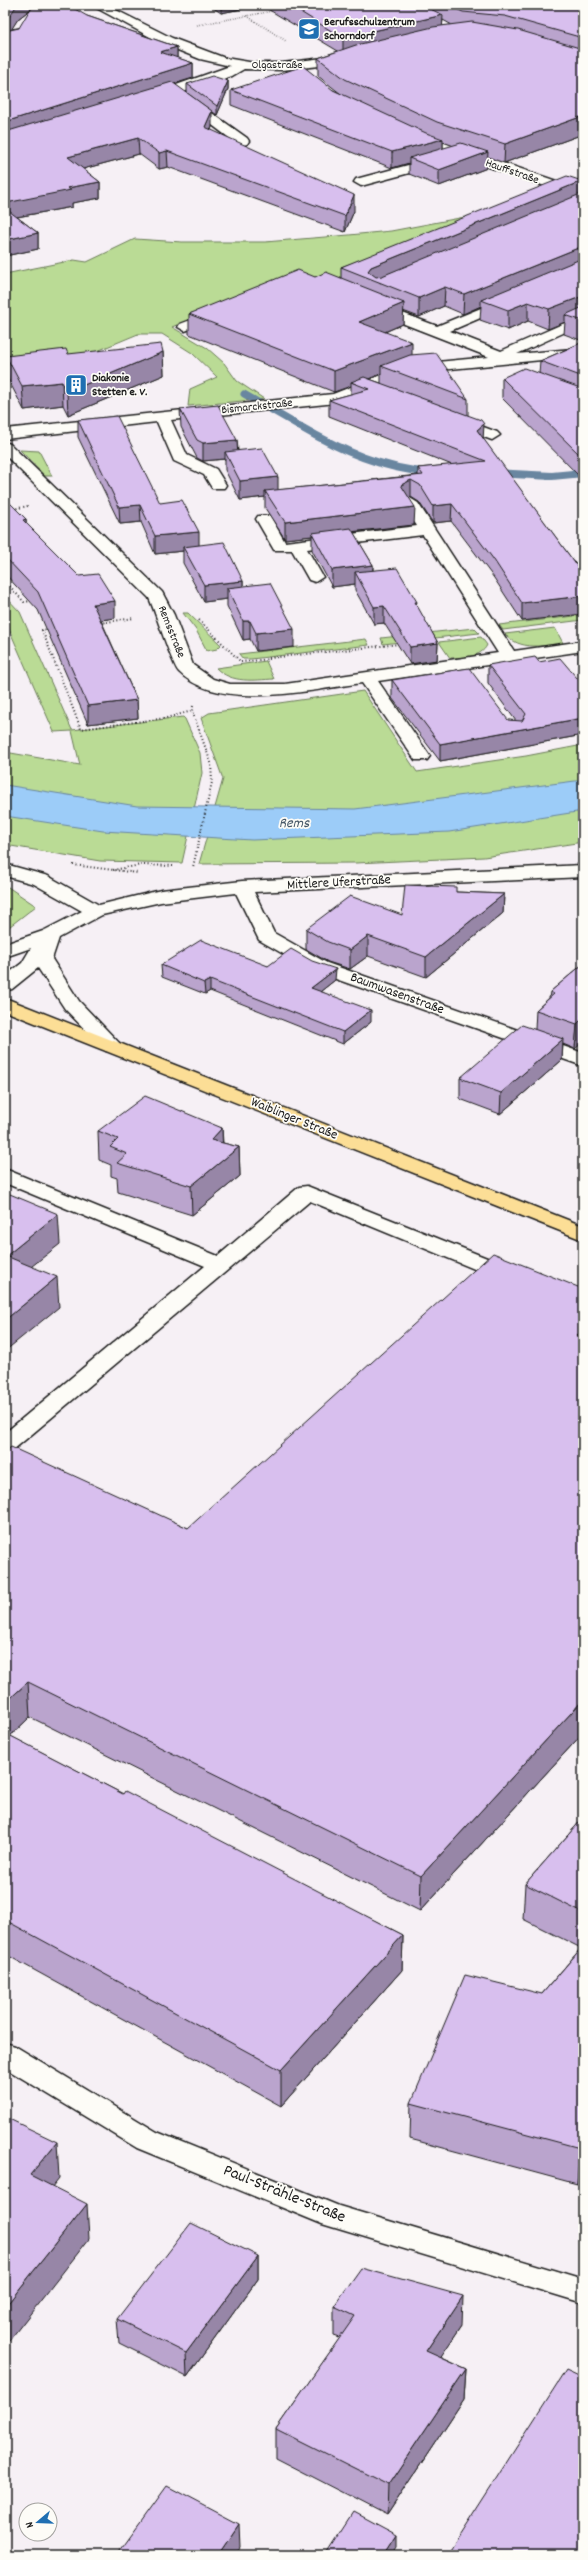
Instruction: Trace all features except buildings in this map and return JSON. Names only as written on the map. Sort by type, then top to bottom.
[{"type":"main road","name":"Waiblinger Straße","points":[[5,1004],[583,1234]]},
{"type":"street","name":"Olgastraße","points":[[97,5],[152,34],[199,53],[242,65],[296,67],[364,56]]},
{"type":"street","points":[[139,103],[228,72],[242,65]]},
{"type":"street","points":[[296,67],[308,77]]},
{"type":"street","points":[[176,91],[242,141],[226,146]]},
{"type":"street","name":"Hauffstraße","points":[[403,131],[431,144],[462,154],[581,202]]},
{"type":"street","points":[[361,182],[462,154]]},
{"type":"street","points":[[438,331],[520,296]]},
{"type":"street","name":"Bismarckstraße","points":[[364,302],[505,358],[583,319]]},
{"type":"street","points":[[185,327],[229,309]]},
{"type":"street","name":"Bismarckstraße","points":[[5,434],[336,398],[406,369],[474,363],[505,358],[583,352]]},
{"type":"street","points":[[474,363],[504,374]]},
{"type":"street","points":[[363,386],[385,394]]},
{"type":"street","points":[[442,416],[492,436]]},
{"type":"street","points":[[162,417],[180,458],[210,472],[218,485]]},
{"type":"street","name":"Remsstraße","points":[[5,447],[64,502],[152,592],[166,615],[185,668],[207,683],[230,689],[285,689],[367,678],[468,671],[510,658],[583,646]]},
{"type":"street","points":[[410,503],[510,658]]},
{"type":"street","points":[[264,519],[280,547],[427,530]]},
{"type":"street","points":[[297,546],[315,578]]},
{"type":"street","points":[[551,652],[565,668]]},
{"type":"street","points":[[367,678],[421,756]]},
{"type":"street","points":[[5,870],[41,880],[96,911]]},
{"type":"street","name":"Mittlere Uferstraße","points":[[5,951],[50,935],[96,911],[161,896],[242,887],[583,871]]},
{"type":"street","name":"Baumwasenstraße","points":[[242,887],[266,936],[320,967],[583,1060]]},
{"type":"street","points":[[50,935],[42,959],[72,1005],[113,1047]]},
{"type":"street","name":"Mittlere Uferstraße","points":[[5,985],[29,967],[50,935]]},
{"type":"street","points":[[5,1175],[219,1264]]},
{"type":"street","points":[[5,1446],[219,1264],[307,1192],[525,1282]]},
{"type":"street","name":"Paul-Strähle-Straße","points":[[5,2054],[147,2140],[324,2213],[583,2291]]},
{"type":"path","points":[[152,34],[274,10]]},
{"type":"path","points":[[246,16],[320,63]]},
{"type":"path","points":[[5,581],[24,602],[36,600]]},
{"type":"path","points":[[95,623],[166,615]]},
{"type":"path","points":[[52,628],[42,630],[81,729],[166,718],[192,712]]},
{"type":"path","points":[[269,658],[408,643]]},
{"type":"path","points":[[185,866],[193,867],[195,852],[212,782],[211,763],[192,712],[194,700],[207,683]]},
{"type":"path","points":[[70,865],[109,871],[141,865],[178,866]]},
{"type":"green space","points":[[565,198],[338,287],[298,273],[172,327],[207,348],[224,363],[237,381],[264,399],[188,406],[190,389],[217,377],[192,353],[162,334],[138,334],[78,359],[5,369],[5,274],[74,260],[87,262],[135,239],[182,242],[265,242],[391,231]]},
{"type":"green space","points":[[20,450],[39,451],[52,476],[45,476]]},
{"type":"green space","points":[[5,596],[20,612],[72,730],[183,717],[185,719],[200,753],[202,773],[182,863],[100,861],[5,845],[5,752],[80,765],[72,731],[54,732],[5,620]]},
{"type":"green space","points":[[183,613],[188,613],[221,645],[217,649],[207,651],[196,630]]},
{"type":"green space","points":[[583,615],[583,620],[503,630],[499,625]]},
{"type":"green space","points":[[474,628],[479,633],[383,644],[381,638]]},
{"type":"green space","points":[[555,628],[563,643],[540,646],[525,645],[518,643],[505,634]]},
{"type":"green space","points":[[481,637],[487,645],[484,649],[476,655],[466,657],[450,658],[439,642]]},
{"type":"green space","points":[[366,639],[369,645],[251,659],[243,659],[239,654]]},
{"type":"green space","points":[[266,661],[274,679],[236,679],[229,677],[216,668]]},
{"type":"green space","points":[[363,691],[417,772],[526,756],[583,745],[583,842],[484,857],[356,863],[199,864],[223,779],[201,718],[209,713]]},
{"type":"green space","points":[[5,885],[36,906],[5,930]]},
{"type":"water","name":"Rems","points":[[583,780],[583,811],[449,832],[252,840],[103,831],[5,816],[5,785],[137,806],[355,809]]},
{"type":"waterway","points":[[244,394],[301,427]]},
{"type":"waterway","points":[[299,426],[347,451],[363,457],[380,463],[414,471],[432,473]]},
{"type":"waterway","points":[[494,473],[552,476],[583,473]]},
{"type":"place","name":"Berufsschulzentrum Schorndorf","points":[[309,29]]},
{"type":"place","name":"Diakonie Stetten e. V.","points":[[76,385]]}]
